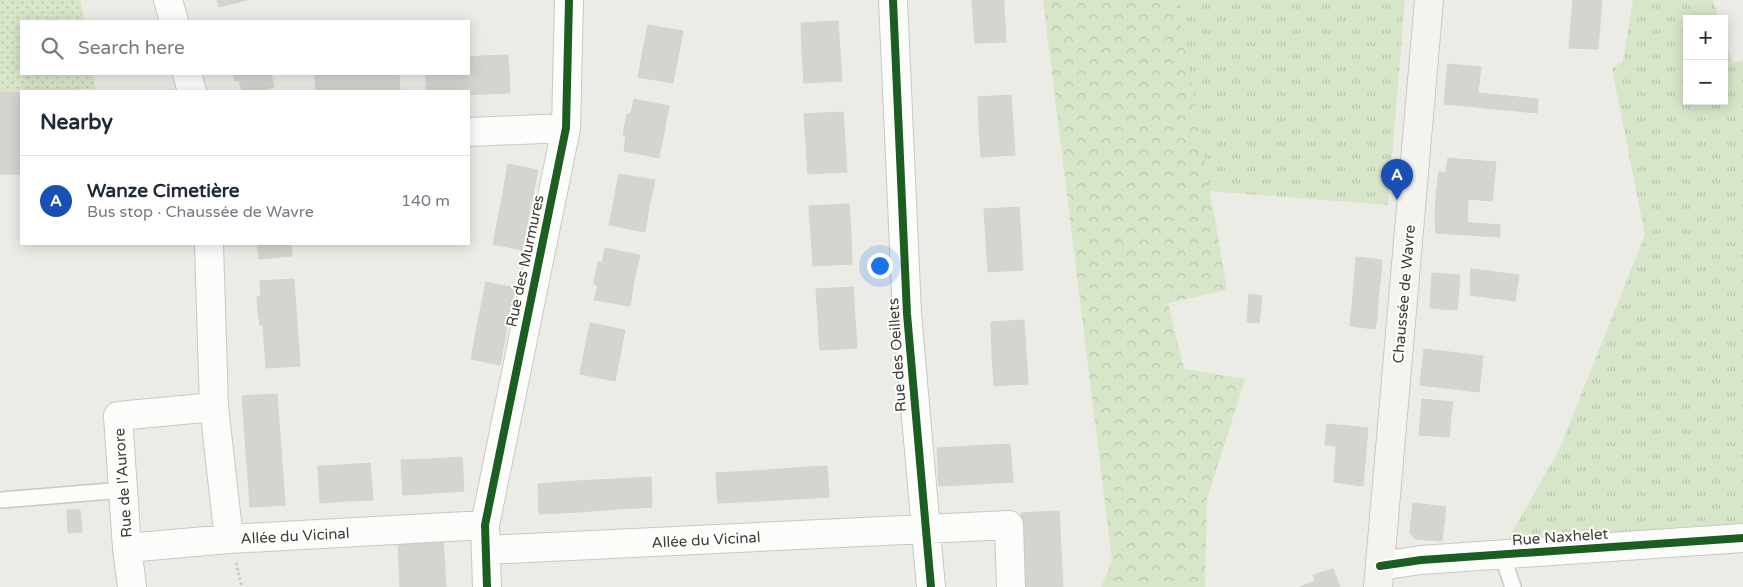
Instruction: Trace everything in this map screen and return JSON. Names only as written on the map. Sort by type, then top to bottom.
[{"type":"main road","name":"Chaussée de Wavre","points":[[1379,577],[1429,0]]},
{"type":"street","points":[[168,0],[174,20]]},
{"type":"street","name":"Rue des Murmures","points":[[485,538],[566,128],[569,0]]},
{"type":"street","name":"Rue des Oeillets","points":[[893,0],[907,314],[931,587]]},
{"type":"street","points":[[187,75],[192,90]]},
{"type":"street","points":[[470,132],[566,128]]},
{"type":"street","points":[[208,245],[214,407],[229,539]]},
{"type":"street","name":"Rue de l'Aurore","points":[[132,587],[127,548],[118,416],[214,407]]},
{"type":"street","points":[[926,530],[1009,525],[1011,587]]},
{"type":"street","name":"Allée du Vicinal","points":[[127,548],[229,539],[485,538],[926,530]]},
{"type":"street","points":[[485,538],[487,587]]},
{"type":"street","name":"Rue Naxhelet","points":[[1379,577],[1421,560],[1743,538]]},
{"type":"lane","points":[[2,500],[123,490]]},
{"type":"lane","points":[[1502,555],[1514,587]]},
{"type":"green space","points":[[0,0],[80,0],[84,20],[20,20],[20,75],[93,75],[95,89],[0,91]]},
{"type":"green space","points":[[1043,0],[1177,0],[1227,290],[1168,303],[1184,369],[1245,379],[1207,499],[1205,587],[1101,587],[1112,560]]},
{"type":"green space","points":[[1177,0],[1405,0],[1388,205],[1209,191]]},
{"type":"green space","points":[[1633,0],[1713,0],[1718,15],[1683,15],[1683,105],[1728,105],[1728,48],[1733,63],[1743,60],[1743,524],[1506,543],[1559,450],[1645,235],[1612,69],[1623,61]]},
{"type":"building","points":[[217,0],[247,0],[219,7]]},
{"type":"building","points":[[972,0],[1004,0],[1004,12],[973,14]]},
{"type":"building","points":[[1573,0],[1602,0],[1598,49],[1569,48]]},
{"type":"building","points":[[1004,12],[1006,42],[975,43],[973,14]]},
{"type":"building","points":[[838,21],[840,51],[802,53],[801,23]]},
{"type":"building","points":[[648,25],[683,31],[678,57],[643,50]]},
{"type":"building","points":[[643,50],[678,57],[673,83],[638,77]]},
{"type":"building","points":[[840,51],[842,81],[804,83],[802,53]]},
{"type":"building","points":[[508,55],[510,93],[482,94],[480,56]]},
{"type":"building","points":[[480,56],[482,94],[470,95],[470,90],[454,90],[453,75],[470,75],[470,57]]},
{"type":"building","points":[[1448,64],[1481,67],[1478,93],[1538,99],[1537,113],[1444,104]]},
{"type":"building","points":[[233,75],[271,75],[274,87],[262,90],[242,90],[239,80],[235,81]]},
{"type":"building","points":[[315,75],[344,75],[345,90],[316,90]]},
{"type":"building","points":[[344,75],[371,75],[372,90],[345,90]]},
{"type":"building","points":[[371,75],[399,75],[400,90],[372,90]]},
{"type":"building","points":[[426,75],[453,75],[454,90],[426,90]]},
{"type":"building","points":[[0,92],[20,92],[20,174],[0,174]]},
{"type":"building","points":[[1011,95],[1013,124],[979,125],[978,97]]},
{"type":"building","points":[[634,99],[669,106],[664,132],[625,124],[627,115],[631,113]]},
{"type":"building","points":[[843,112],[845,142],[806,144],[804,114]]},
{"type":"building","points":[[625,124],[664,132],[659,158],[624,151],[626,136],[623,135]]},
{"type":"building","points":[[1013,124],[1015,155],[981,157],[979,125]]},
{"type":"building","points":[[845,142],[847,172],[808,174],[806,144]]},
{"type":"building","points":[[1448,158],[1472,160],[1470,175],[1446,173]]},
{"type":"building","points":[[1472,160],[1496,162],[1492,201],[1468,199]]},
{"type":"building","points":[[508,164],[538,170],[530,210],[501,203]]},
{"type":"building","points":[[1439,172],[1470,175],[1468,199],[1436,196]]},
{"type":"building","points":[[619,174],[655,180],[649,207],[614,200]]},
{"type":"building","points":[[1436,196],[1468,199],[1467,223],[1435,220]]},
{"type":"building","points":[[614,200],[649,207],[645,232],[609,225]]},
{"type":"building","points":[[501,203],[530,210],[522,250],[493,244]]},
{"type":"building","points":[[849,204],[851,234],[811,236],[809,206]]},
{"type":"building","points":[[1019,207],[1021,239],[986,241],[984,209]]},
{"type":"building","points":[[1435,220],[1500,225],[1500,237],[1436,233]]},
{"type":"building","points":[[851,234],[852,264],[813,266],[811,236]]},
{"type":"building","points":[[1021,239],[1023,270],[988,272],[986,241]]},
{"type":"building","points":[[257,245],[291,245],[292,256],[259,259]]},
{"type":"building","points":[[605,248],[640,255],[634,280],[596,272],[598,262],[602,263]]},
{"type":"building","points":[[1356,257],[1382,260],[1381,275],[1355,272]]},
{"type":"building","points":[[1471,269],[1519,275],[1515,301],[1470,295]]},
{"type":"building","points":[[596,272],[634,280],[630,306],[594,300],[598,285],[594,284]]},
{"type":"building","points":[[1355,272],[1381,275],[1378,298],[1353,296]]},
{"type":"building","points":[[1432,273],[1460,275],[1457,310],[1430,308]]},
{"type":"building","points":[[294,279],[296,309],[258,311],[257,297],[261,296],[260,281]]},
{"type":"building","points":[[486,282],[515,288],[507,327],[478,321]]},
{"type":"building","points":[[853,287],[855,318],[818,320],[816,289]]},
{"type":"building","points":[[1249,294],[1262,296],[1259,323],[1247,322]]},
{"type":"building","points":[[1353,296],[1378,298],[1377,318],[1351,315]]},
{"type":"building","points":[[296,309],[298,338],[264,340],[263,325],[260,325],[258,311]]},
{"type":"building","points":[[1351,315],[1377,318],[1375,329],[1350,326]]},
{"type":"building","points":[[855,318],[857,348],[820,350],[818,320]]},
{"type":"building","points":[[1024,320],[1026,352],[992,354],[991,322]]},
{"type":"building","points":[[478,321],[507,327],[500,365],[471,359]]},
{"type":"building","points":[[590,323],[625,330],[620,356],[585,348]]},
{"type":"building","points":[[298,338],[300,366],[266,368],[264,340]]},
{"type":"building","points":[[585,348],[620,356],[615,381],[580,374]]},
{"type":"building","points":[[1424,349],[1483,356],[1479,392],[1420,385]]},
{"type":"building","points":[[1026,352],[1028,384],[994,386],[992,354]]},
{"type":"building","points":[[277,394],[281,449],[246,451],[242,396]]},
{"type":"building","points":[[1422,399],[1453,402],[1451,415],[1421,412]]},
{"type":"building","points":[[1421,412],[1451,415],[1449,437],[1419,435]]},
{"type":"building","points":[[1327,424],[1368,428],[1366,449],[1325,445]]},
{"type":"building","points":[[1010,444],[1013,482],[939,486],[937,448]]},
{"type":"building","points":[[1336,447],[1366,449],[1363,486],[1334,482]]},
{"type":"building","points":[[281,449],[285,505],[250,507],[246,451]]},
{"type":"building","points":[[462,457],[464,491],[435,493],[432,459]]},
{"type":"building","points":[[432,459],[435,493],[403,495],[401,460]]},
{"type":"building","points":[[370,463],[373,500],[347,501],[344,465]]},
{"type":"building","points":[[344,465],[347,501],[320,503],[318,466]]},
{"type":"building","points":[[827,466],[829,497],[794,499],[793,468]]},
{"type":"building","points":[[793,468],[794,499],[757,501],[755,471]]},
{"type":"building","points":[[755,471],[757,501],[718,503],[716,473]]},
{"type":"building","points":[[651,477],[652,507],[617,509],[614,479]]},
{"type":"building","points":[[614,479],[617,509],[578,512],[577,481]]},
{"type":"building","points":[[577,481],[578,512],[539,514],[538,484]]},
{"type":"building","points":[[1413,503],[1446,507],[1442,541],[1415,539],[1410,533]]},
{"type":"building","points":[[67,510],[80,510],[82,532],[68,533]]},
{"type":"building","points":[[1059,511],[1063,587],[1025,587],[1021,513]]},
{"type":"building","points":[[443,540],[446,587],[400,587],[398,543]]},
{"type":"building","points":[[1333,569],[1340,587],[1300,587],[1315,581],[1313,575]]},
{"type":"cycle path","points":[[487,587],[485,525],[566,128],[569,0]]},
{"type":"cycle path","points":[[893,0],[907,314],[931,587]]},
{"type":"cycle path","points":[[1380,566],[1421,560],[1743,538]]},
{"type":"place","name":"Wanze Cimetière","points":[[1397,200]]}]
